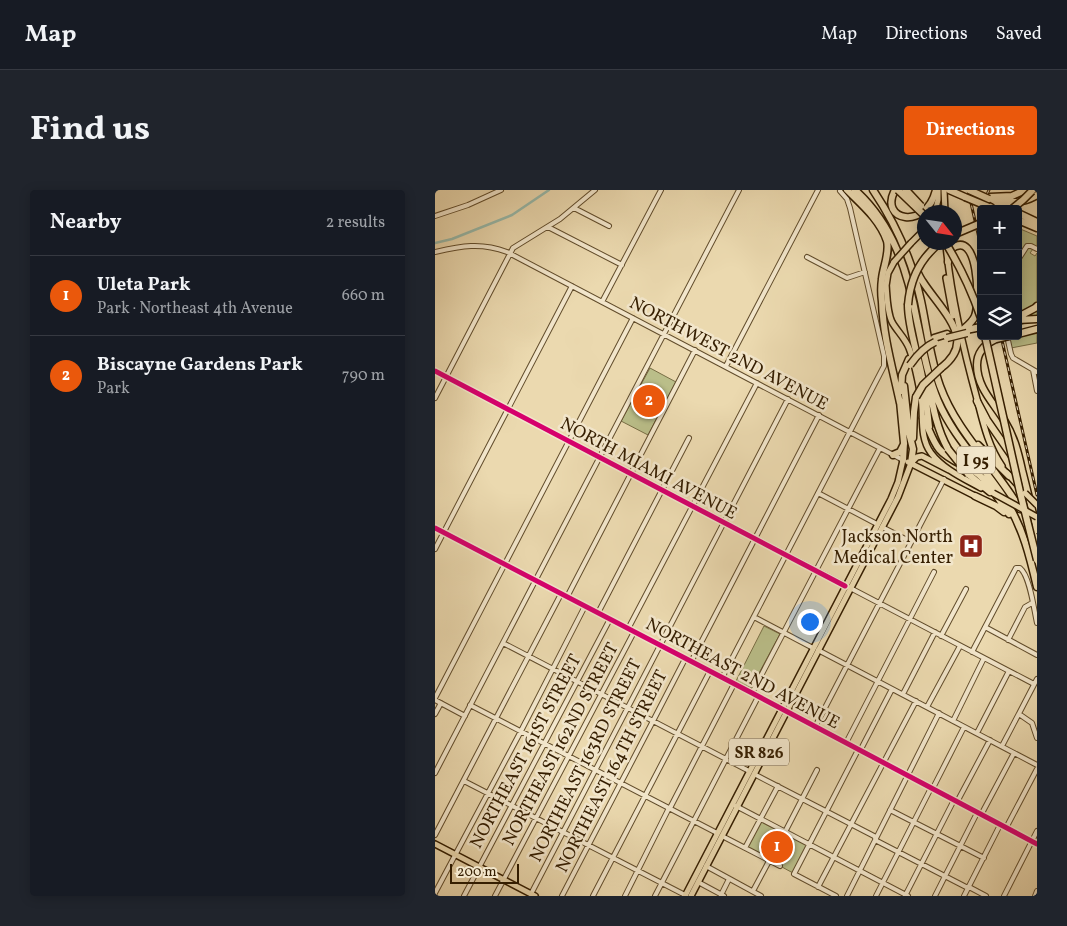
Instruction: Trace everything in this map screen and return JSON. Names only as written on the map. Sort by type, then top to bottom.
[{"type":"highway","name":"I 95","points":[[855,190],[871,206],[885,225],[900,257],[913,297],[928,374],[937,400],[949,423],[1004,498],[1018,522],[1037,586]]},
{"type":"highway","name":"I 95","points":[[873,190],[893,223],[907,252],[919,292],[935,373],[947,403],[964,433],[1017,503],[1037,542]]},
{"type":"highway","points":[[917,209],[896,190],[891,200],[893,209],[902,216],[907,217],[925,211],[937,190]]},
{"type":"highway","points":[[906,190],[920,205]]},
{"type":"highway","points":[[969,190],[990,202],[1032,192]]},
{"type":"highway","points":[[844,191],[872,215],[887,240],[887,253],[881,279],[882,300],[884,325],[900,403]]},
{"type":"highway","points":[[951,191],[965,197],[990,202],[1013,203],[1019,202],[1032,192]]},
{"type":"highway","points":[[1015,205],[1032,192]]},
{"type":"highway","points":[[1022,215],[1037,222]]},
{"type":"highway","points":[[1022,222],[1037,228]]},
{"type":"highway","points":[[962,231],[977,225]]},
{"type":"highway","points":[[913,449],[916,397],[923,385],[954,354],[957,342],[963,331],[975,316],[978,302],[974,262],[969,250],[959,245],[954,247],[948,262]]},
{"type":"highway","points":[[931,250],[919,267],[911,286],[908,305],[925,391],[931,433]]},
{"type":"highway","points":[[951,250],[968,275],[977,297]]},
{"type":"highway","points":[[951,250],[968,284],[977,308]]},
{"type":"highway","points":[[907,252],[920,278],[949,320],[963,331]]},
{"type":"highway","points":[[1022,317],[1037,306]]},
{"type":"highway","points":[[1022,320],[1037,320]]},
{"type":"highway","name":"SR 826","points":[[903,460],[904,443],[900,403],[902,375],[910,362],[935,340],[977,329]]},
{"type":"highway","points":[[1022,333],[1037,329]]},
{"type":"highway","points":[[988,340],[1037,547]]},
{"type":"highway","points":[[988,340],[1020,492],[1037,560]]},
{"type":"highway","points":[[994,340],[985,345],[978,356],[979,378],[984,391],[1005,421],[1017,447],[1037,530]]},
{"type":"highway","name":"SR 826","points":[[910,362],[904,380],[904,390],[909,433],[913,449],[911,463]]},
{"type":"highway","points":[[928,374],[935,419],[948,449],[968,474],[992,493]]},
{"type":"highway","points":[[977,401],[1025,482]]},
{"type":"highway","points":[[923,418],[934,442],[942,452],[975,472],[987,482],[1022,534]]},
{"type":"highway","points":[[964,433],[971,437],[1009,476]]},
{"type":"highway","points":[[893,455],[900,452],[904,443]]},
{"type":"highway","points":[[904,443],[911,463]]},
{"type":"highway","points":[[975,496],[998,507],[1013,520]]},
{"type":"main road","points":[[937,190],[937,205]]},
{"type":"main road","points":[[944,190],[945,205]]},
{"type":"main road","points":[[888,343],[885,297],[890,269],[917,237]]},
{"type":"main road","points":[[946,250],[946,279],[950,304],[963,331]]},
{"type":"main road","points":[[947,250],[958,324],[978,405],[991,447],[1009,476],[1037,505]]},
{"type":"main road","points":[[886,284],[892,322],[908,345],[914,364],[920,395],[925,441],[930,452],[949,470]]},
{"type":"main road","points":[[911,463],[917,457],[922,456],[1037,517]]},
{"type":"main road","points":[[900,492],[904,468],[903,460]]},
{"type":"main road","name":"NORTHWEST 2ND AVENUE","points":[[903,460],[975,496]]},
{"type":"main road","name":"SR 826","points":[[687,896],[698,882],[719,842],[722,825],[750,781],[754,762],[814,658],[817,641],[879,534],[880,526],[895,491],[903,460]]},
{"type":"main road","name":"SR 826","points":[[687,896],[689,888],[720,834],[880,526],[900,492],[911,463]]},
{"type":"main road","points":[[906,478],[914,468],[921,468]]},
{"type":"main road","points":[[435,844],[530,894]]},
{"type":"street","points":[[435,215],[468,205],[501,190]]},
{"type":"street","points":[[435,398],[516,245],[548,227],[595,190]]},
{"type":"street","points":[[602,302],[661,190]]},
{"type":"street","points":[[435,773],[739,190]]},
{"type":"street","points":[[726,366],[818,190]]},
{"type":"street","points":[[722,678],[885,364],[865,272],[844,191]]},
{"type":"street","points":[[574,208],[609,226]]},
{"type":"street","points":[[548,227],[622,265]]},
{"type":"street","name":"NORTHWEST 2ND AVENUE","points":[[435,252],[467,246],[486,246],[499,249],[903,460]]},
{"type":"street","points":[[1022,254],[1027,246],[1037,248]]},
{"type":"street","points":[[807,257],[847,278],[865,272]]},
{"type":"street","points":[[435,549],[572,286]]},
{"type":"street","points":[[465,716],[435,699],[633,318]]},
{"type":"street","points":[[1009,340],[1012,357],[1035,371],[1037,391]]},
{"type":"street","points":[[567,597],[695,350]]},
{"type":"street","name":"NORTH MIAMI AVENUE","points":[[435,371],[1034,684]]},
{"type":"street","name":"NORTHEAST 162ND STREET","points":[[628,629],[757,383]]},
{"type":"street","name":"NORTHEAST 163RD STREET","points":[[530,894],[788,399]]},
{"type":"street","name":"NORTHEAST 164TH STREET","points":[[691,662],[819,415]]},
{"type":"street","points":[[598,613],[689,438]]},
{"type":"street","points":[[752,693],[880,448]]},
{"type":"street","points":[[815,727],[944,479]]},
{"type":"street","points":[[818,493],[911,542]]},
{"type":"street","name":"NORTHEAST 2ND AVENUE","points":[[435,528],[1037,844]]},
{"type":"street","points":[[972,652],[1016,568],[1023,570],[1037,623]]},
{"type":"street","points":[[846,743],[935,572]]},
{"type":"street","points":[[941,636],[966,589]]},
{"type":"street","points":[[435,835],[561,594]]},
{"type":"street","points":[[1008,640],[1025,607],[1032,604]]},
{"type":"street","points":[[435,893],[585,606]]},
{"type":"street","points":[[754,617],[1036,764],[1037,758]]},
{"type":"street","name":"NORTHEAST 161ST STREET","points":[[464,896],[610,619]]},
{"type":"street","points":[[985,627],[1037,655]]},
{"type":"street","name":"NORTHEAST 162ND STREET","points":[[495,896],[634,632]]},
{"type":"street","points":[[903,694],[935,632]]},
{"type":"street","points":[[503,644],[752,772],[874,836],[898,852],[986,896]]},
{"type":"street","points":[[927,707],[960,646]]},
{"type":"street","points":[[953,720],[984,658]]},
{"type":"street","name":"NORTHEAST 164TH STREET","points":[[562,896],[685,659]]},
{"type":"street","points":[[593,896],[710,671]]},
{"type":"street","points":[[977,733],[1009,672]]},
{"type":"street","points":[[1002,746],[1037,679]]},
{"type":"street","points":[[625,896],[735,684]]},
{"type":"street","points":[[836,896],[794,874],[892,689]]},
{"type":"street","points":[[655,896],[758,697]]},
{"type":"street","points":[[818,887],[916,701]]},
{"type":"street","points":[[435,714],[441,703]]},
{"type":"street","points":[[471,705],[780,866]]},
{"type":"street","points":[[847,896],[939,714]]},
{"type":"street","points":[[1019,714],[1031,723],[1037,738]]},
{"type":"street","points":[[876,896],[964,727]]},
{"type":"street","points":[[735,805],[906,896],[937,834],[990,740]]},
{"type":"street","points":[[935,896],[960,846],[1014,752]]},
{"type":"street","points":[[1006,828],[1037,769]]},
{"type":"street","points":[[785,832],[817,770]]},
{"type":"street","points":[[464,780],[687,896]]},
{"type":"street","points":[[745,848],[778,786]]},
{"type":"street","points":[[891,810],[984,858]]},
{"type":"street","points":[[964,896],[1000,825]]},
{"type":"street","points":[[1004,896],[1037,831]]},
{"type":"street","points":[[753,893],[769,861]]},
{"type":"street","points":[[706,866],[761,896]]},
{"type":"street","points":[[698,882],[722,896],[729,879]]},
{"type":"green space","points":[[1022,230],[1037,236],[1037,251],[1033,249],[1030,253],[1035,256],[1037,253],[1037,318],[1022,324]]},
{"type":"green space","points":[[1037,332],[1037,343],[1011,348],[1010,340],[1022,340],[1022,335]]},
{"type":"green space","points":[[650,368],[676,382],[648,435],[621,421]]},
{"type":"green space","points":[[764,626],[780,634],[751,688],[736,681]]},
{"type":"green space","points":[[760,820],[808,845],[793,873],[747,848]]},
{"type":"waterway","points":[[435,243],[452,239],[512,215],[549,190]]},
{"type":"railway","points":[[968,190],[977,229]]},
{"type":"railway","points":[[983,205],[989,190]]},
{"type":"railway","points":[[1002,340],[1037,495]]},
{"type":"cycle path","points":[[435,371],[845,586]]},
{"type":"cycle path","points":[[435,528],[1037,844]]},
{"type":"place","name":"Biscayne Gardens Park","points":[[649,401]]},
{"type":"place","name":"Jackson North Medical Center","points":[[971,546]]},
{"type":"place","name":"Uleta Park","points":[[777,847]]}]
